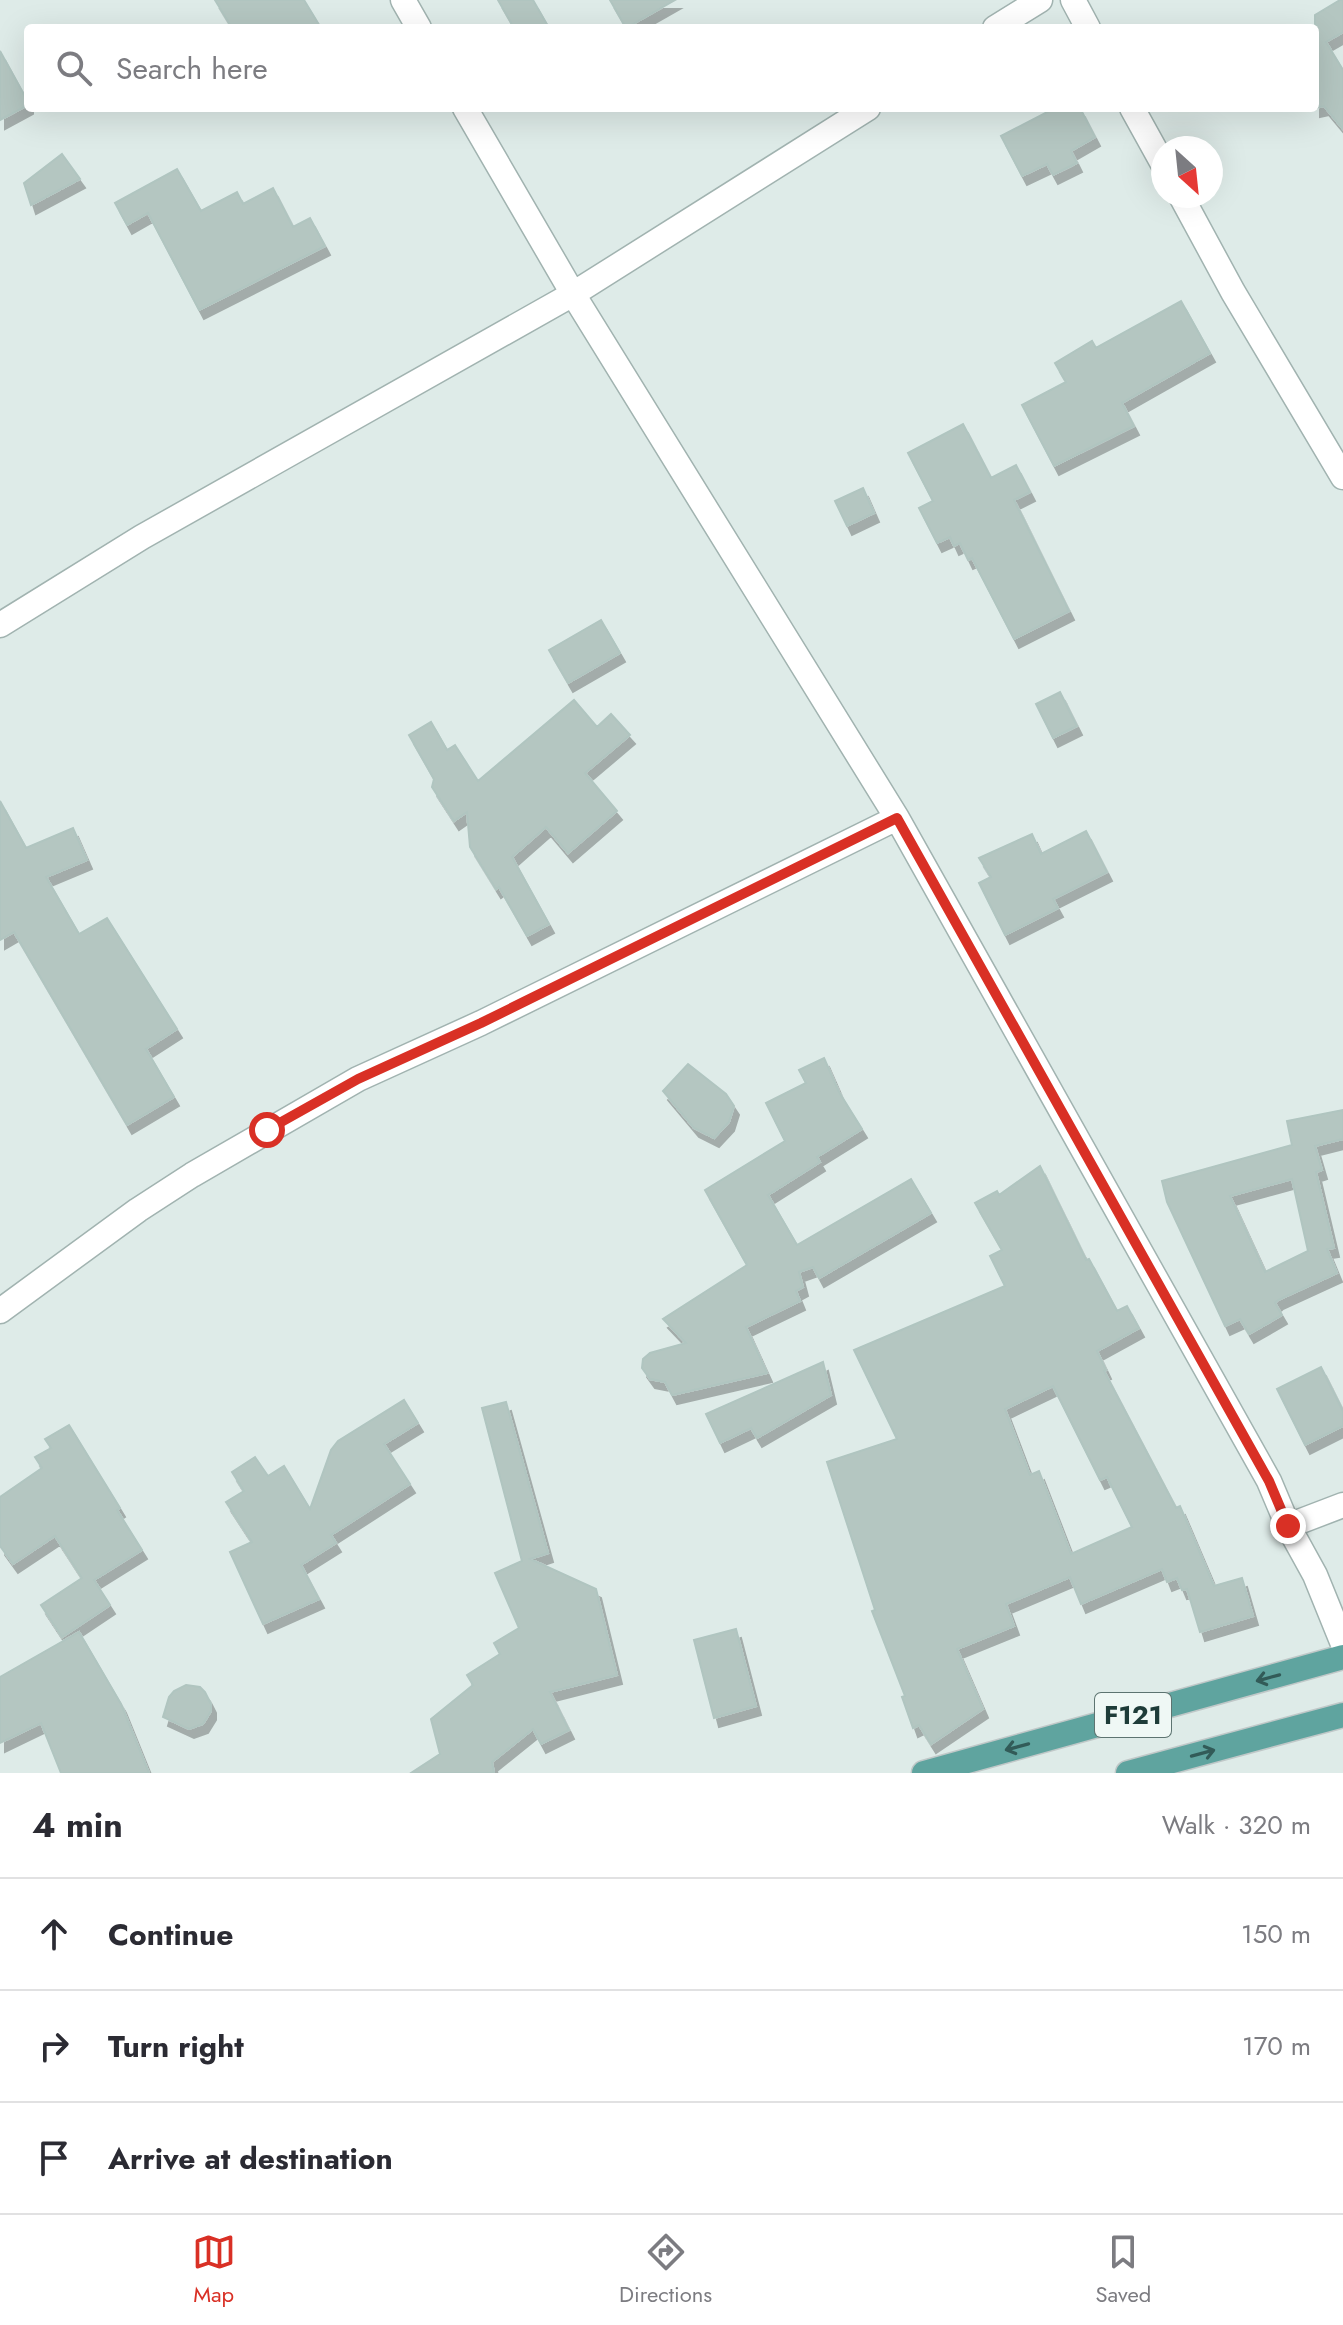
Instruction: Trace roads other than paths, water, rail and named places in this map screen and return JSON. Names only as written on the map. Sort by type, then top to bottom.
[{"type":"main road","name":"F121","points":[[924,1773],[1343,1657]]},
{"type":"main road","name":"F121","points":[[1128,1773],[1343,1715]]},
{"type":"street","points":[[403,0],[417,24]]},
{"type":"street","points":[[1001,24],[1040,0]]},
{"type":"street","points":[[1073,0],[1086,24]]},
{"type":"street","points":[[467,112],[573,294],[897,818],[1262,1468],[1288,1526],[1315,1575],[1343,1644]]},
{"type":"street","points":[[0,625],[142,537],[573,294],[862,112]]},
{"type":"street","points":[[1134,112],[1151,142]]},
{"type":"street","points":[[1188,208],[1233,292],[1343,477]]},
{"type":"street","points":[[0,1311],[138,1210],[192,1175],[358,1079],[481,1023],[897,818]]},
{"type":"street","points":[[1288,1526],[1343,1505]]}]
